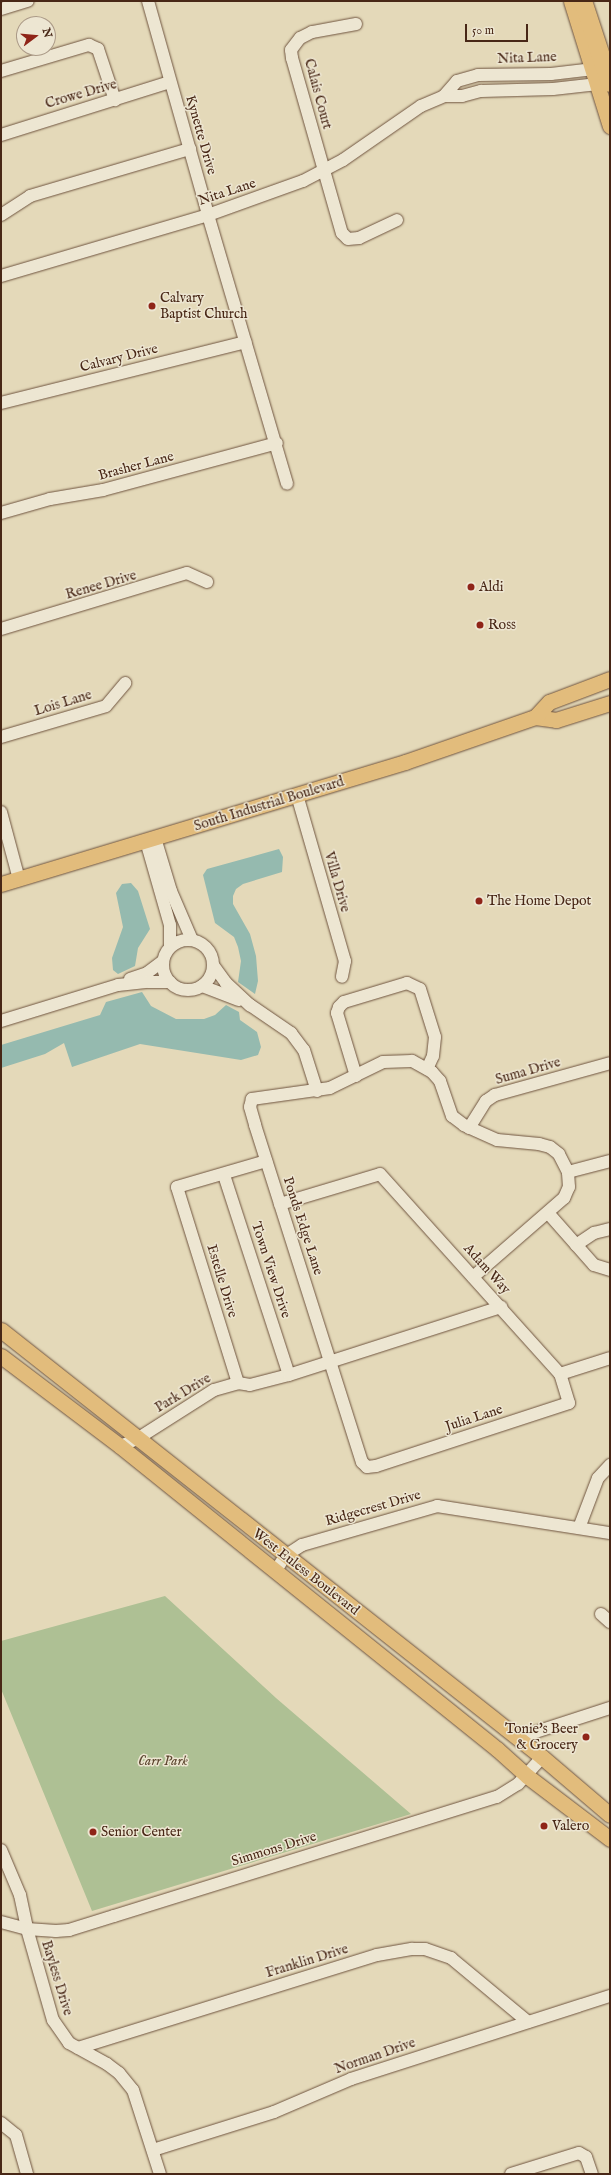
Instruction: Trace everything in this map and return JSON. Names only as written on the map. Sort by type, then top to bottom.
[{"type":"highway","points":[[583,1],[604,84]]},
{"type":"highway","points":[[592,1],[602,68]]},
{"type":"main road","points":[[571,1],[602,68],[610,126]]},
{"type":"main road","name":"South Industrial Boulevard","points":[[1,884],[387,768],[535,716],[549,702],[610,679]]},
{"type":"main road","points":[[535,716],[556,720],[610,703]]},
{"type":"main road","name":"West Euless Boulevard","points":[[1,1330],[137,1440],[542,1757],[610,1815]]},
{"type":"main road","name":"West Euless Boulevard","points":[[1,1356],[120,1446],[497,1749],[527,1776],[610,1839]]},
{"type":"street","points":[[1,9],[28,1]]},
{"type":"street","name":"Kynette Drive","points":[[148,1],[245,342],[277,443],[287,484]]},
{"type":"street","name":"Calais Court","points":[[356,24],[312,32],[300,38],[292,50],[338,226],[348,239],[359,238],[377,231],[397,220]]},
{"type":"street","points":[[1,71],[89,45],[98,49],[115,100]]},
{"type":"street","name":"Nita Lane","points":[[444,96],[457,81],[478,75],[551,74],[602,68]]},
{"type":"street","name":"Crowe Drive","points":[[1,135],[170,82]]},
{"type":"street","name":"Nita Lane","points":[[1,276],[208,215],[264,196],[323,171],[421,106],[444,96],[462,96],[481,91],[553,89],[604,84]]},
{"type":"street","points":[[1,215],[30,196],[190,150]]},
{"type":"street","name":"Calvary Drive","points":[[1,403],[245,342]]},
{"type":"street","name":"Brasher Lane","points":[[1,513],[50,499],[103,490],[277,443]]},
{"type":"street","name":"Renee Drive","points":[[1,629],[187,573],[207,582]]},
{"type":"street","name":"Lois Lane","points":[[1,737],[106,706],[124,683]]},
{"type":"street","name":"Villa Drive","points":[[297,795],[345,961],[342,977]]},
{"type":"street","points":[[1,812],[19,879]]},
{"type":"street","points":[[151,840],[192,940]]},
{"type":"street","points":[[1,1021],[118,985],[147,973],[163,961],[170,947],[170,925],[151,840]]},
{"type":"street","points":[[118,985],[148,982],[170,982],[189,990],[202,986],[212,973],[213,965],[212,958],[205,946],[192,940],[184,940],[170,947]]},
{"type":"street","points":[[163,961],[165,976],[170,982]]},
{"type":"street","points":[[213,965],[226,983],[250,1005],[291,1033],[304,1050],[317,1091],[338,1086],[356,1076],[393,1060],[412,1061],[427,1069],[440,1081],[452,1116],[469,1128],[496,1140],[527,1142],[550,1147],[559,1154],[568,1172],[569,1187],[564,1198],[549,1214],[474,1277]]},
{"type":"street","points":[[356,1076],[337,1013],[339,1007],[344,1002],[412,984],[420,989],[435,1037],[433,1056],[427,1069]]},
{"type":"street","points":[[202,986],[250,1005]]},
{"type":"street","name":"Suma Drive","points":[[469,1128],[486,1101],[495,1095],[610,1063]]},
{"type":"street","name":"Ponds Edge Lane","points":[[317,1091],[252,1099],[250,1107],[266,1162],[362,1462]]},
{"type":"street","points":[[568,1172],[610,1161]]},
{"type":"street","points":[[224,1175],[266,1162]]},
{"type":"street","name":"Adam Way","points":[[280,1204],[380,1174],[560,1374]]},
{"type":"street","name":"Estelle Drive","points":[[224,1175],[177,1187],[238,1383]]},
{"type":"street","name":"Town View Drive","points":[[224,1175],[289,1375]]},
{"type":"street","points":[[549,1214],[594,1265],[610,1270]]},
{"type":"street","points":[[576,1245],[594,1233],[610,1229]]},
{"type":"street","name":"Park Drive","points":[[120,1446],[137,1440],[203,1396],[238,1383],[250,1386],[289,1375],[501,1307]]},
{"type":"street","points":[[560,1374],[610,1358]]},
{"type":"street","name":"Julia Lane","points":[[362,1462],[366,1467],[376,1466],[569,1403],[560,1374]]},
{"type":"street","points":[[579,1528],[598,1478],[610,1465]]},
{"type":"street","name":"Ridgecrest Drive","points":[[275,1572],[285,1556],[302,1545],[438,1506],[610,1533]]},
{"type":"street","points":[[600,1614],[610,1622]]},
{"type":"street","points":[[517,1738],[610,1708]]},
{"type":"street","name":"Simmons Drive","points":[[1,1922],[27,1929],[69,1930],[102,1920],[497,1796],[518,1784],[527,1776],[542,1757]]},
{"type":"street","name":"Bayless Drive","points":[[1,1850],[20,1895],[27,1929],[53,2020],[60,2033],[78,2048],[119,2073],[133,2090],[160,2174]]},
{"type":"street","name":"Franklin Drive","points":[[78,2048],[378,1956],[412,1949],[425,1949],[451,1958],[528,2022]]},
{"type":"street","name":"Norman Drive","points":[[153,2150],[274,2112],[351,2079],[610,1996]]},
{"type":"street","points":[[1,2123],[16,2135],[27,2174]]},
{"type":"street","points":[[511,2174],[579,2153],[586,2157],[592,2174]]},
{"type":"green space","name":"Carr Park","points":[[165,1596],[276,1698],[411,1814],[92,1911],[1,1689],[1,1641]]},
{"type":"water","points":[[279,849],[283,857],[282,872],[243,884],[236,889],[233,896],[233,904],[250,934],[256,956],[258,981],[255,994],[238,982],[241,961],[238,947],[234,937],[215,923],[203,875],[207,869]]},
{"type":"water","points":[[131,883],[138,891],[150,929],[138,948],[135,966],[118,974],[113,970],[112,958],[123,927],[116,893],[122,884]]},
{"type":"water","points":[[142,992],[151,1006],[176,1019],[204,1019],[215,1015],[226,1005],[239,1012],[240,1020],[257,1032],[261,1047],[258,1055],[241,1060],[140,1044],[72,1067],[64,1043],[45,1054],[1,1068],[1,1045],[100,1015],[106,1002]]},
{"type":"place","name":"Calvary Baptist Church","points":[[152,306]]},
{"type":"place","name":"Aldi","points":[[471,587]]},
{"type":"place","name":"Ross","points":[[480,625]]},
{"type":"place","name":"The Home Depot","points":[[479,901]]},
{"type":"place","name":"Tonie's Beer & Grocery","points":[[586,1737]]},
{"type":"place","name":"Valero","points":[[544,1826]]},
{"type":"place","name":"Senior Center","points":[[93,1832]]}]
